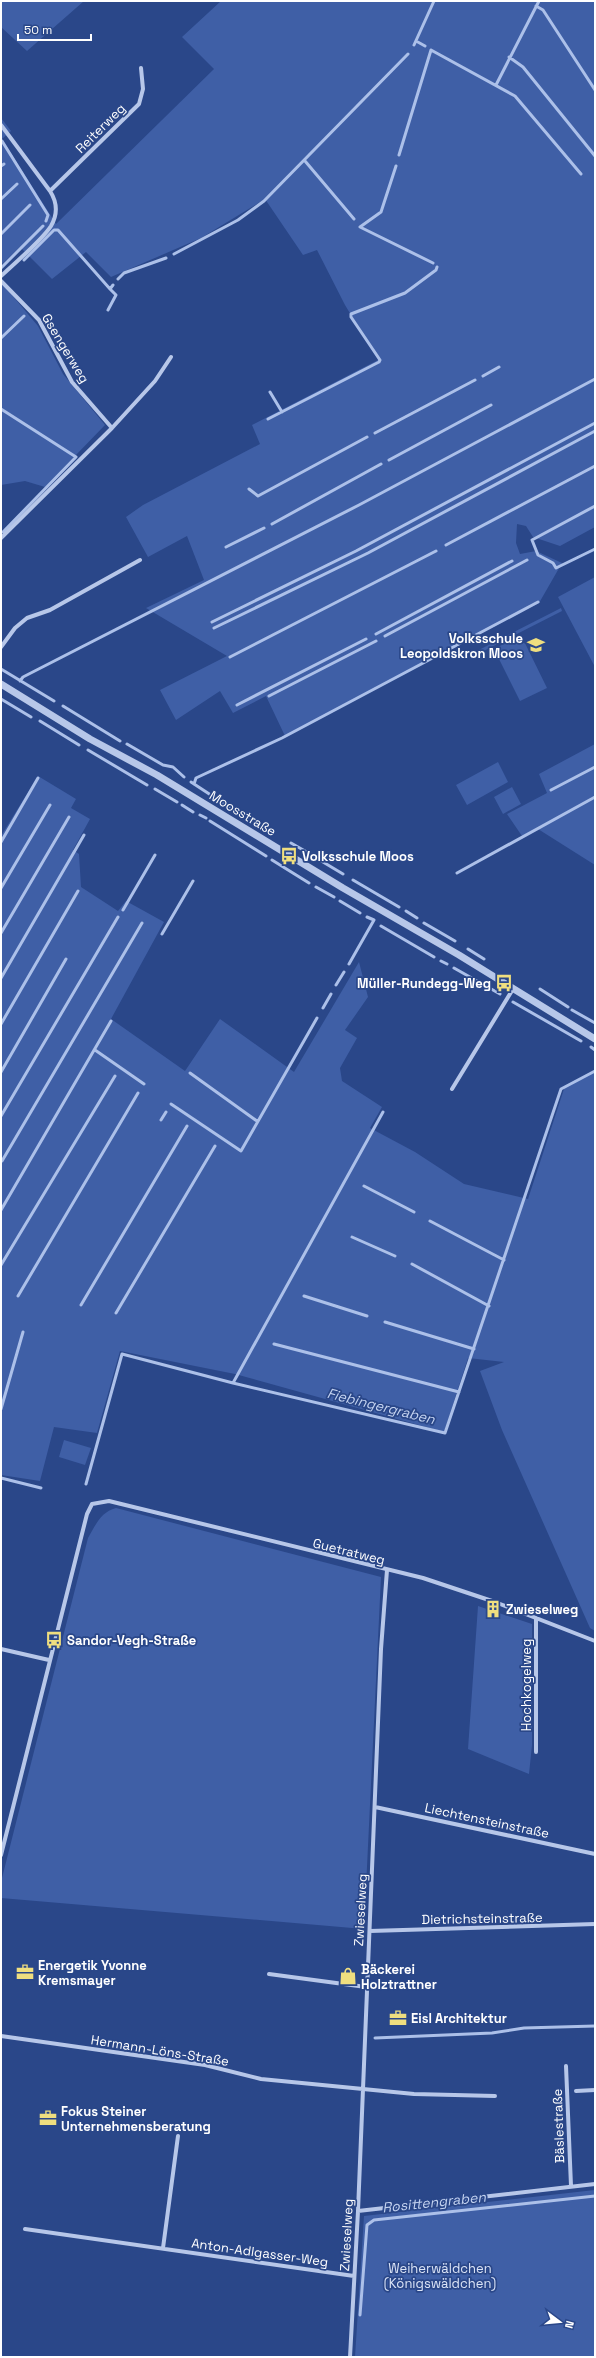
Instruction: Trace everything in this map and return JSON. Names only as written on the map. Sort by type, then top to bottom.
[{"type":"street","name":"Reiterweg","points":[[50,191],[139,104],[143,89],[141,68]]},
{"type":"street","points":[[1,125],[56,201],[56,209],[51,226],[1,276]]},
{"type":"street","name":"Gsengerweg","points":[[1,281],[39,320],[72,382],[112,428]]},
{"type":"street","points":[[1,538],[112,428],[154,381],[171,357]]},
{"type":"street","points":[[1,646],[15,628],[27,618],[50,610],[140,560]]},
{"type":"street","name":"Moosstraße","points":[[1,684],[595,1039]]},
{"type":"street","points":[[452,1088],[513,989]]},
{"type":"street","name":"Guetratweg","points":[[49,1660],[86,1514],[92,1504],[109,1501],[423,1578],[536,1618],[595,1641]]},
{"type":"street","name":"Zwieselweg","points":[[350,2357],[358,2211],[366,1987],[387,1570]]},
{"type":"street","name":"Hochkogelweg","points":[[536,1618],[536,1752]]},
{"type":"street","points":[[1,1649],[49,1660],[1,1855]]},
{"type":"street","name":"Liechtensteinstraße","points":[[375,1807],[595,1854]]},
{"type":"street","name":"Dietrichsteinstraße","points":[[370,1931],[595,1924]]},
{"type":"street","points":[[269,1974],[366,1987]]},
{"type":"street","name":"Hermann-Löns-Straße","points":[[1,2036],[205,2065],[261,2079],[363,2090]]},
{"type":"street","name":"Bäslestraße","points":[[566,2066],[571,2186]]},
{"type":"street","points":[[363,2090],[414,2094],[495,2096]]},
{"type":"street","name":"Bäslestraße","points":[[576,2091],[595,2090]]},
{"type":"street","points":[[163,2248],[178,2136]]},
{"type":"street","points":[[358,2211],[595,2184]]},
{"type":"street","name":"Anton-Adlgasser-Weg","points":[[25,2229],[354,2276]]},
{"type":"green space","points":[[1,1],[84,1],[27,51],[1,27]]},
{"type":"green space","points":[[221,1],[595,1],[595,527],[560,546],[533,537],[526,526],[517,524],[516,543],[520,554],[536,551],[562,563],[539,603],[285,736],[266,696],[233,713],[220,691],[176,720],[160,690],[227,656],[146,608],[204,580],[187,536],[148,557],[126,517],[143,505],[260,444],[252,425],[378,360],[345,305],[317,250],[303,255],[265,199],[201,238],[111,277],[86,252],[52,279],[20,247],[1,265],[1,118],[11,131],[2,139],[56,224],[214,69],[182,37]]},
{"type":"green space","points":[[1,282],[38,326],[63,374],[105,425],[45,487],[25,481],[1,485]]},
{"type":"green space","points":[[595,577],[595,667],[558,597]]},
{"type":"green space","points":[[561,608],[562,611],[474,656],[473,653]]},
{"type":"green space","points":[[521,635],[547,688],[520,701],[494,649]]},
{"type":"green space","points":[[595,744],[595,865],[538,829],[522,836],[507,814],[547,793],[539,774]]},
{"type":"green space","points":[[498,762],[508,782],[467,805],[456,785]]},
{"type":"green space","points":[[38,776],[76,799],[71,808],[90,819],[73,850],[79,854],[81,887],[118,911],[126,901],[164,922],[111,1019],[185,1071],[220,1019],[294,1072],[359,962],[368,997],[345,1030],[357,1038],[340,1068],[342,1081],[382,1107],[370,1128],[415,1152],[464,1184],[528,1199],[565,1086],[595,1071],[595,1631],[590,1628],[502,1430],[480,1371],[504,1362],[468,1358],[444,1432],[235,1374],[120,1351],[97,1433],[54,1427],[40,1481],[1,1475],[1,836]]},
{"type":"green space","points":[[512,787],[521,804],[503,814],[494,797]]},
{"type":"green space","points":[[64,1440],[91,1448],[85,1465],[59,1457]]},
{"type":"green space","points":[[116,1508],[381,1577],[364,1929],[1,1898],[1,1882],[88,1538],[96,1523],[106,1512]]},
{"type":"green space","points":[[478,1606],[532,1624],[532,1745],[529,1774],[468,1749]]},
{"type":"green space","name":"Weiherwäldchen (Königswäldchen)","points":[[595,2190],[595,2357],[355,2357],[364,2216]]},
{"type":"waterway","points":[[414,45],[434,1]]},
{"type":"waterway","points":[[496,85],[539,1]]},
{"type":"waterway","points":[[536,6],[543,10],[595,90]]},
{"type":"waterway","points":[[416,41],[425,46]]},
{"type":"waterway","points":[[399,155],[431,50],[515,96],[581,174]]},
{"type":"waterway","points":[[174,254],[238,220],[264,201],[408,54]]},
{"type":"waterway","points":[[509,57],[523,67],[595,156]]},
{"type":"waterway","points":[[2,141],[48,215],[46,221]]},
{"type":"waterway","points":[[305,161],[354,219]]},
{"type":"waterway","points":[[396,166],[381,212],[360,227],[433,263]]},
{"type":"waterway","points":[[1,199],[17,184]]},
{"type":"waterway","points":[[1,234],[30,205]]},
{"type":"waterway","points":[[1,268],[43,226]]},
{"type":"waterway","points":[[24,260],[54,230],[58,230],[110,289],[113,285]]},
{"type":"waterway","points":[[118,279],[124,273],[166,258]]},
{"type":"waterway","points":[[268,419],[379,362],[380,360],[351,317],[351,314],[405,293],[436,270],[437,267]]},
{"type":"waterway","points":[[108,310],[116,295],[110,289]]},
{"type":"waterway","points":[[1,338],[24,316]]},
{"type":"waterway","points":[[483,376],[499,367]]},
{"type":"waterway","points":[[20,681],[23,677],[359,505],[595,379]]},
{"type":"waterway","points":[[375,433],[475,380]]},
{"type":"waterway","points":[[270,392],[282,412]]},
{"type":"waterway","points":[[389,460],[491,405]]},
{"type":"waterway","points":[[1,409],[76,457],[3,532]]},
{"type":"waterway","points":[[212,622],[356,551],[595,423]]},
{"type":"waterway","points":[[214,628],[368,553],[595,431]]},
{"type":"waterway","points":[[249,489],[258,496],[367,437]]},
{"type":"waterway","points":[[272,524],[381,464]]},
{"type":"waterway","points":[[446,545],[595,466]]},
{"type":"waterway","points":[[595,506],[532,540],[538,555],[553,563],[556,568],[595,549]]},
{"type":"waterway","points":[[226,547],[264,528]]},
{"type":"waterway","points":[[230,657],[436,551]]},
{"type":"waterway","points":[[385,636],[527,560]]},
{"type":"waterway","points":[[376,634],[512,561]]},
{"type":"waterway","points":[[194,784],[196,778],[282,738],[538,602]]},
{"type":"waterway","points":[[237,705],[366,639]]},
{"type":"waterway","points":[[269,696],[376,641]]},
{"type":"waterway","points":[[1,669],[54,701]]},
{"type":"waterway","points":[[1,699],[31,717]]},
{"type":"waterway","points":[[63,706],[120,741]]},
{"type":"waterway","points":[[40,721],[79,745]]},
{"type":"waterway","points":[[127,744],[163,765],[173,767],[184,777]]},
{"type":"waterway","points":[[88,750],[147,785]]},
{"type":"waterway","points":[[551,790],[595,767]]},
{"type":"waterway","points":[[1,842],[38,778]]},
{"type":"waterway","points":[[191,782],[223,803]]},
{"type":"waterway","points":[[155,789],[177,802]]},
{"type":"waterway","points":[[457,873],[595,797]]},
{"type":"waterway","points":[[1,888],[50,805]]},
{"type":"waterway","points":[[182,805],[193,812]]},
{"type":"waterway","points":[[229,806],[242,814]]},
{"type":"waterway","points":[[200,815],[206,818]]},
{"type":"waterway","points":[[1,933],[69,817]]},
{"type":"waterway","points":[[210,821],[266,856]]},
{"type":"waterway","points":[[1,978],[84,835]]},
{"type":"waterway","points":[[291,843],[312,855]]},
{"type":"waterway","points":[[123,910],[155,855]]},
{"type":"waterway","points":[[318,859],[343,874]]},
{"type":"waterway","points":[[272,860],[309,883]]},
{"type":"waterway","points":[[353,880],[399,907]]},
{"type":"waterway","points":[[162,934],[193,881]]},
{"type":"waterway","points":[[316,887],[334,897]]},
{"type":"waterway","points":[[1,1024],[78,891]]},
{"type":"waterway","points":[[340,901],[360,913]]},
{"type":"waterway","points":[[406,911],[417,918]]},
{"type":"waterway","points":[[1,1116],[118,917]]},
{"type":"waterway","points":[[349,964],[374,920],[367,917]]},
{"type":"waterway","points":[[2,1161],[142,923]]},
{"type":"waterway","points":[[424,923],[455,941]]},
{"type":"waterway","points":[[381,926],[434,957]]},
{"type":"waterway","points":[[468,949],[484,959]]},
{"type":"waterway","points":[[1,1072],[66,959]]},
{"type":"waterway","points":[[441,961],[447,964]]},
{"type":"waterway","points":[[454,968],[500,994]]},
{"type":"waterway","points":[[336,985],[344,972]]},
{"type":"waterway","points":[[540,989],[568,1007]]},
{"type":"waterway","points":[[323,1008],[331,994]]},
{"type":"waterway","points":[[513,1002],[581,1041]]},
{"type":"waterway","points":[[572,1010],[595,1023]]},
{"type":"waterway","points":[[171,1104],[241,1151],[317,1018]]},
{"type":"waterway","points":[[1,1210],[111,1021]]},
{"type":"waterway","points":[[591,1047],[595,1050]]},
{"type":"waterway","points":[[95,1050],[144,1084]]},
{"type":"waterway","name":"Fiebingergraben","points":[[86,1484],[122,1354],[233,1383],[445,1433],[561,1089],[595,1071]]},
{"type":"waterway","points":[[190,1073],[257,1121]]},
{"type":"waterway","points":[[1,1265],[115,1076]]},
{"type":"waterway","points":[[18,1296],[138,1093]]},
{"type":"waterway","points":[[161,1120],[166,1112]]},
{"type":"waterway","points":[[233,1383],[383,1112]]},
{"type":"waterway","points":[[81,1305],[187,1126]]},
{"type":"waterway","points":[[116,1313],[215,1146]]},
{"type":"waterway","points":[[364,1186],[414,1212]]},
{"type":"waterway","points":[[430,1221],[504,1260]]},
{"type":"waterway","points":[[352,1237],[395,1256]]},
{"type":"waterway","points":[[412,1264],[489,1306]]},
{"type":"waterway","points":[[304,1296],[367,1316]]},
{"type":"waterway","points":[[385,1322],[474,1349]]},
{"type":"waterway","points":[[1,1409],[23,1332]]},
{"type":"waterway","points":[[274,1344],[459,1392]]},
{"type":"waterway","name":"Fiebingergraben","points":[[1,1478],[41,1488]]},
{"type":"waterway","points":[[375,2038],[492,2033],[524,2028],[595,2026]]},
{"type":"waterway","name":"Rosittengraben","points":[[360,2315],[367,2225],[374,2220],[595,2196]]},
{"type":"place","name":"Volksschule Leopoldskron Moos","points":[[536,645]]},
{"type":"place","name":"Volksschule Moos","points":[[289,856]]},
{"type":"place","name":"Müller-Rundegg-Weg","points":[[504,983]]},
{"type":"place","name":"Zwieselweg","points":[[493,1609]]},
{"type":"place","name":"Sandor-Vegh-Straße","points":[[54,1640]]},
{"type":"place","name":"Energetik Yvonne Kremsmayer","points":[[25,1972]]},
{"type":"place","name":"Bäckerei Holztrattner","points":[[348,1976]]},
{"type":"place","name":"Eisl Architektur","points":[[398,2018]]},
{"type":"place","name":"Fokus Steiner Unternehmensberatung","points":[[48,2118]]}]
